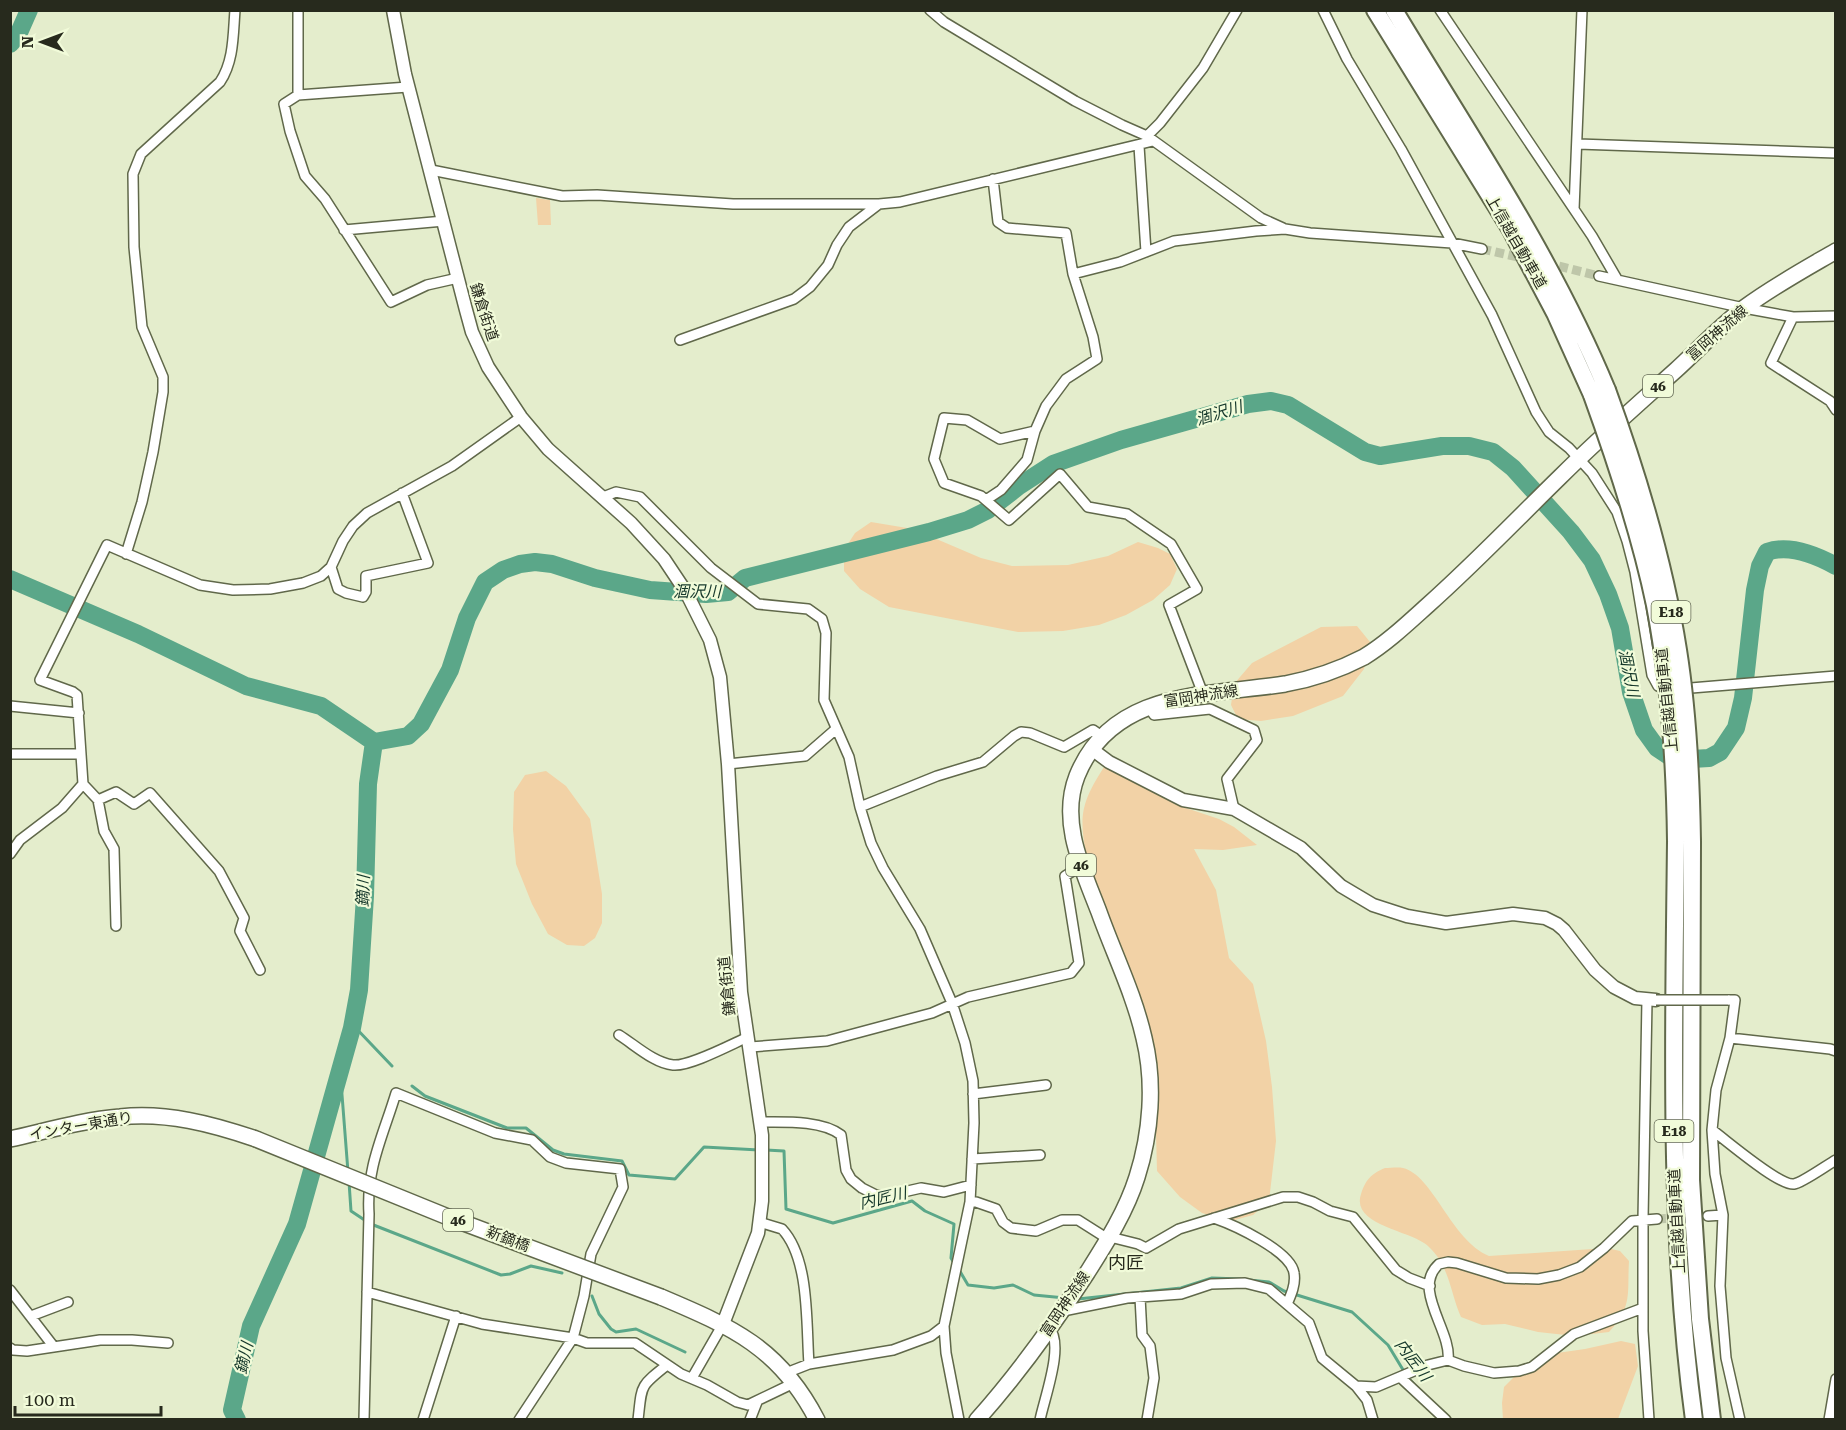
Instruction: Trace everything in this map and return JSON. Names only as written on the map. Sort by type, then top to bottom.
[{"type":"highway","name":"上信越自動車道","points":[[1375,10],[1511,230],[1600,393]]},
{"type":"highway","name":"上信越自動車道","points":[[1394,10],[1545,260],[1577,322],[1600,393],[1647,512],[1669,603],[1685,705],[1691,789],[1684,841],[1675,1176],[1679,1263],[1693,1419]]},
{"type":"highway","name":"上信越自動車道","points":[[1684,841],[1691,1180],[1700,1319],[1712,1419]]},
{"type":"main road","name":"富岡神流線","points":[[977,1419],[1062,1311],[1109,1238],[1137,1179],[1150,1114],[1148,1062],[1144,1037],[1127,984],[1081,866],[1070,817],[1075,781],[1083,762],[1102,737],[1128,716],[1149,706],[1176,698],[1288,683],[1320,676],[1368,655],[1448,588],[1576,461],[1744,308],[1836,251]]},
{"type":"main road","name":"インター東通り","points":[[10,1139],[120,1117],[151,1116],[187,1119],[222,1127],[256,1139]]},
{"type":"main road","name":"新鏑橋","points":[[256,1139],[448,1216],[661,1297],[723,1324]]},
{"type":"main road","name":"46","points":[[723,1324],[754,1343],[791,1378],[804,1395],[817,1419]]},
{"type":"street","points":[[126,554],[142,502],[153,452],[163,377],[142,327],[134,247],[133,174],[141,154],[220,82],[228,70],[235,10]]},
{"type":"street","points":[[298,10],[298,95]]},
{"type":"street","name":"鎌倉街道","points":[[393,10],[408,87],[472,332],[488,367],[521,417],[548,449],[631,523],[664,559],[686,592],[710,640],[720,677],[728,764],[741,992],[760,1122],[762,1201],[758,1233],[723,1324]]},
{"type":"street","points":[[930,10],[944,22],[1075,101],[1150,138],[1261,218],[1285,229]]},
{"type":"street","points":[[431,170],[562,196],[597,195],[733,204],[900,202],[1139,146],[1150,138],[1203,68],[1237,10]]},
{"type":"street","points":[[1323,10],[1347,59],[1401,149],[1492,315],[1536,412],[1550,432],[1569,448],[1576,461],[1592,473],[1617,512],[1635,572],[1652,675],[1658,687],[1667,690],[1836,676]]},
{"type":"street","points":[[1440,10],[1574,209],[1617,279]]},
{"type":"street","points":[[1574,209],[1582,10]]},
{"type":"street","points":[[408,87],[298,95],[284,104],[290,131],[305,176],[325,199],[391,302],[427,285],[458,278]]},
{"type":"street","points":[[1578,144],[1836,153]]},
{"type":"street","points":[[1139,146],[1146,252]]},
{"type":"street","points":[[986,500],[1001,489],[1027,460],[1035,431],[1046,406],[1066,379],[1097,359],[1093,337],[1073,274],[1066,233],[1007,228],[998,222],[993,179]]},
{"type":"street","points":[[680,340],[794,299],[810,287],[828,265],[849,227],[879,204]]},
{"type":"street","points":[[344,230],[444,221]]},
{"type":"street","points":[[1073,274],[1120,262],[1174,241],[1220,234],[1285,229],[1310,233],[1452,243],[1482,249]]},
{"type":"street","points":[[1599,276],[1793,317],[1836,316]]},
{"type":"street","points":[[1793,317],[1771,363],[1830,401],[1836,410]]},
{"type":"street","points":[[116,926],[114,849],[104,831],[99,800],[83,784],[77,695],[40,680],[107,545],[200,585],[233,591],[270,589],[303,583],[321,576],[331,567],[353,526],[367,513],[452,466],[521,417]]},
{"type":"street","points":[[1035,431],[1000,439],[967,420],[944,418],[934,459],[944,483],[981,496],[1009,519],[1060,474],[1088,507],[1127,514],[1171,544],[1197,589],[1169,605],[1203,694]]},
{"type":"street","points":[[603,497],[616,492],[640,497],[711,568],[758,604],[808,609],[822,619],[826,633],[824,700],[849,757],[871,843],[883,868],[920,929],[952,1003],[965,1043],[973,1081],[974,1123],[970,1202],[944,1326],[946,1353],[959,1419]]},
{"type":"street","points":[[331,567],[338,589],[363,597],[366,592],[366,576],[428,563],[402,493]]},
{"type":"street","points":[[10,706],[79,713]]},
{"type":"street","points":[[1149,706],[1154,714],[1210,709],[1254,730],[1257,740],[1227,780],[1234,809]]},
{"type":"street","points":[[728,764],[805,756],[836,729]]},
{"type":"street","points":[[860,807],[937,776],[983,762],[1021,732],[1030,733],[1064,747],[1093,730],[1102,737]]},
{"type":"street","points":[[1093,750],[1109,762],[1183,800],[1234,809],[1301,848],[1341,886],[1373,905],[1407,916],[1446,923],[1513,914],[1545,918],[1564,930],[1595,970],[1614,987],[1635,998],[1735,1000],[1730,1038],[1716,1090],[1712,1130],[1715,1174],[1723,1215],[1720,1286],[1725,1348],[1740,1419]]},
{"type":"street","points":[[10,754],[81,754]]},
{"type":"street","points":[[10,854],[20,840],[62,808],[83,784]]},
{"type":"street","points":[[99,800],[116,792],[134,804],[150,793],[219,871],[244,918],[240,931],[260,970]]},
{"type":"street","points":[[619,1035],[661,1062],[674,1065],[686,1064],[749,1042],[827,1041],[932,1013],[968,996],[1071,973],[1079,963],[1065,876],[1081,866]]},
{"type":"street","points":[[1649,1419],[1643,1308],[1643,1219],[1652,1000]]},
{"type":"street","points":[[1730,1038],[1836,1051]]},
{"type":"street","points":[[973,1094],[1046,1084]]},
{"type":"street","points":[[364,1419],[368,1192],[373,1159],[396,1093],[495,1133],[532,1140],[550,1157],[566,1162],[620,1169],[623,1187],[591,1254],[584,1296],[573,1338],[519,1419]]},
{"type":"street","points":[[760,1122],[790,1122],[833,1129],[841,1135],[846,1170],[851,1179],[876,1195],[890,1196],[921,1188],[944,1192],[971,1185]]},
{"type":"street","points":[[1712,1130],[1770,1174],[1785,1182],[1795,1184],[1836,1160]]},
{"type":"street","points":[[972,1159],[1040,1155]]},
{"type":"street","points":[[970,1202],[996,1209],[1011,1228],[1036,1231],[1062,1220],[1078,1220],[1109,1238],[1146,1248],[1179,1229],[1282,1197],[1298,1197],[1330,1211],[1353,1217],[1396,1270],[1430,1286]]},
{"type":"street","points":[[1708,1216],[1723,1215]]},
{"type":"street","points":[[1214,1218],[1229,1223],[1273,1248],[1288,1261],[1294,1272],[1294,1282],[1287,1304]]},
{"type":"street","points":[[1448,1360],[1450,1348],[1431,1302],[1430,1276],[1436,1267],[1448,1262],[1506,1278],[1538,1279],[1559,1275],[1580,1267],[1632,1221],[1657,1219]]},
{"type":"street","points":[[759,1222],[782,1229],[796,1249],[802,1275],[809,1364]]},
{"type":"street","points":[[1062,1311],[1127,1298],[1181,1294],[1211,1284],[1245,1283],[1269,1289],[1309,1323],[1322,1358],[1356,1386],[1367,1400],[1373,1419]]},
{"type":"street","points":[[10,1290],[54,1347]]},
{"type":"street","points":[[367,1293],[482,1324],[587,1342],[635,1343],[667,1365],[707,1384],[737,1402],[748,1405],[757,1402],[809,1364],[892,1350],[931,1336],[944,1326]]},
{"type":"street","points":[[1140,1297],[1142,1335],[1150,1346],[1154,1378],[1147,1419]]},
{"type":"street","points":[[31,1316],[68,1302]]},
{"type":"street","points":[[1356,1386],[1376,1387],[1428,1365],[1448,1360],[1494,1372],[1519,1371],[1532,1367],[1574,1334],[1643,1308]]},
{"type":"street","points":[[423,1419],[456,1316]]},
{"type":"street","points":[[692,1378],[723,1324]]},
{"type":"street","points":[[1040,1419],[1049,1386],[1055,1346],[1054,1333],[1049,1328]]},
{"type":"street","points":[[10,1348],[27,1351],[100,1340],[168,1343]]},
{"type":"street","points":[[638,1419],[642,1386],[667,1365]]},
{"type":"street","points":[[1400,1377],[1446,1419]]},
{"type":"street","points":[[1829,1419],[1836,1379]]},
{"type":"street","points":[[750,1419],[757,1402]]},
{"type":"shaded area","points":[[536,198],[550,200],[551,225],[538,225]]},
{"type":"shaded area","points":[[871,522],[913,529],[981,558],[1012,566],[1068,565],[1108,556],[1138,542],[1170,554],[1177,569],[1170,585],[1153,600],[1126,615],[1099,625],[1063,631],[1018,632],[889,607],[860,589],[844,571],[844,550],[855,533]]},
{"type":"shaded area","points":[[1357,626],[1370,642],[1364,669],[1343,696],[1293,716],[1261,721],[1238,719],[1231,705],[1234,684],[1252,663],[1321,627]]},
{"type":"shaded area","points":[[1104,767],[1177,805],[1219,819],[1234,827],[1257,845],[1223,850],[1194,849],[1216,890],[1229,958],[1253,984],[1266,1041],[1276,1141],[1269,1201],[1253,1215],[1231,1221],[1202,1213],[1180,1197],[1157,1171],[1156,1133],[1147,1055],[1088,864],[1083,835],[1083,813],[1086,803]]},
{"type":"shaded area","points":[[546,771],[566,786],[590,819],[602,894],[602,923],[595,938],[584,946],[567,945],[548,934],[532,904],[516,864],[513,829],[514,792],[525,775]]},
{"type":"shaded area","points":[[1385,1168],[1403,1168],[1414,1173],[1424,1182],[1464,1236],[1476,1248],[1489,1256],[1607,1248],[1620,1251],[1629,1261],[1628,1291],[1625,1307],[1617,1323],[1609,1332],[1575,1336],[1538,1332],[1505,1324],[1482,1325],[1461,1317],[1445,1270],[1431,1249],[1416,1238],[1382,1225],[1364,1212],[1360,1204],[1365,1184],[1373,1175]]},
{"type":"shaded area","points":[[1621,1341],[1635,1344],[1638,1366],[1618,1419],[1503,1420],[1504,1387],[1528,1363],[1543,1355]]},
{"type":"waterway","name":"鏑川","points":[[10,44],[18,35],[29,10]]},
{"type":"waterway","name":"涸沢川","points":[[374,742],[408,736],[421,724],[450,670],[467,618],[485,582],[503,570],[535,562],[552,564],[595,578],[650,590],[706,594],[728,592],[745,578],[968,520],[988,510],[1053,464],[1121,440],[1248,404],[1271,401],[1288,405],[1365,452],[1380,456],[1442,446],[1469,446],[1493,452],[1513,468],[1571,532],[1592,560],[1608,594],[1620,628],[1631,692],[1644,730],[1657,748],[1675,760],[1709,758],[1720,752],[1736,728],[1743,698],[1755,590],[1760,566],[1767,552],[1793,550],[1820,558],[1836,566]]},
{"type":"waterway","name":"鏑川","points":[[10,579],[138,634],[246,686],[321,706],[374,742]]},
{"type":"waterway","name":"鏑川","points":[[237,1420],[232,1410],[251,1326],[297,1224],[352,1028],[359,990],[365,896],[368,784],[374,742]]},
{"type":"waterway","name":"内匠川","points":[[352,1024],[392,1066]]},
{"type":"waterway","points":[[340,1069],[348,1172]]},
{"type":"waterway","name":"内匠川","points":[[412,1086],[425,1096],[507,1128],[526,1128],[553,1150],[564,1154],[622,1161],[629,1175],[675,1179],[704,1147],[759,1150]]},
{"type":"waterway","name":"内匠川","points":[[766,1150],[784,1151],[786,1209],[833,1223],[912,1201],[925,1211],[954,1224],[951,1258],[954,1263]]},
{"type":"waterway","points":[[349,1182],[351,1211],[366,1221]]},
{"type":"waterway","points":[[371,1224],[501,1275],[531,1266],[562,1273]]},
{"type":"waterway","name":"内匠川","points":[[958,1268],[968,1285],[994,1288],[1013,1285],[1034,1295],[1065,1298]]},
{"type":"waterway","name":"内匠川","points":[[1078,1299],[1181,1288],[1212,1278],[1240,1279]]},
{"type":"waterway","name":"内匠川","points":[[1249,1280],[1269,1282],[1284,1291],[1352,1312],[1388,1345],[1413,1383]]},
{"type":"waterway","points":[[592,1296],[599,1314],[611,1329],[616,1332],[636,1329],[685,1352]]},
{"type":"tunnel","points":[[1482,249],[1527,259]]},
{"type":"tunnel","points":[[1546,263],[1599,276]]},
{"type":"tunnel","points":[[1657,1219],[1708,1216]]},
{"type":"district","name":"内匠","points":[[1126,1262]]}]
